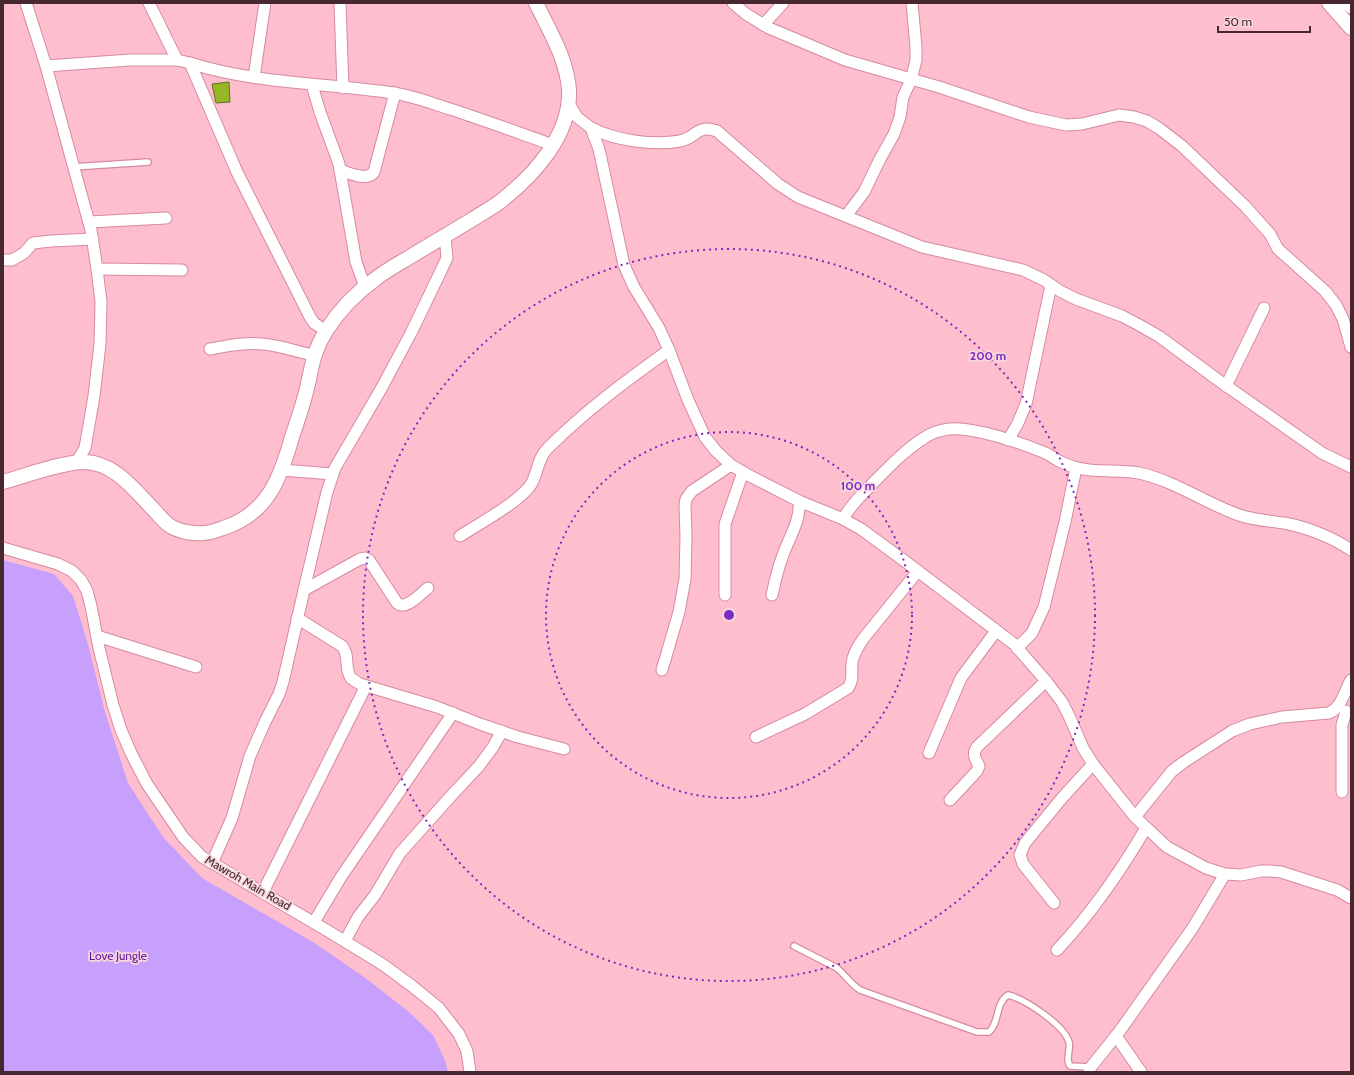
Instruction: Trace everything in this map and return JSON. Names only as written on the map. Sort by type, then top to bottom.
[{"type":"street","points":[[26,3],[46,66],[89,222],[93,239],[101,302],[100,344],[94,396],[85,448],[76,463]]},
{"type":"street","points":[[149,3],[177,60]]},
{"type":"street","points":[[254,77],[265,3]]},
{"type":"street","points":[[3,482],[61,466],[86,462],[108,468],[124,479],[172,527],[187,532],[206,533],[229,526],[248,517],[266,500],[282,470],[306,392],[314,355],[326,331],[351,300],[365,287],[392,268],[499,202],[533,170],[553,145],[562,127],[568,109],[569,89],[558,46],[536,3]]},
{"type":"street","points":[[733,3],[763,25],[845,60],[1029,117],[1066,125],[1082,124],[1119,115],[1134,117],[1160,129],[1182,146],[1245,206],[1270,234],[1278,249],[1325,291],[1336,305],[1343,319],[1351,347]]},
{"type":"street","points":[[763,25],[782,3]]},
{"type":"street","points":[[846,216],[864,192],[894,134],[900,117],[903,97],[911,80],[916,60],[912,3]]},
{"type":"street","points":[[1328,3],[1351,28]]},
{"type":"street","points":[[1345,3],[1351,8]]},
{"type":"street","points":[[340,4],[343,88]]},
{"type":"street","points":[[46,66],[130,60],[177,60],[212,70],[254,77],[395,94],[420,100],[481,119],[553,145]]},
{"type":"street","points":[[190,63],[237,172],[293,284],[314,323],[326,331]]},
{"type":"street","points":[[312,84],[320,112],[335,150],[340,170],[356,262],[365,287]]},
{"type":"street","points":[[340,170],[367,177],[372,175],[395,94]]},
{"type":"street","points":[[568,102],[577,118],[591,128],[601,133],[624,139],[664,142],[681,141],[690,138],[697,131],[704,129],[717,131],[778,184],[798,197],[922,247],[1023,270],[1044,280],[1051,286],[1076,299],[1122,316],[1160,337],[1226,386],[1322,453],[1351,467]]},
{"type":"street","points":[[591,128],[599,149],[624,265],[634,287],[659,328],[705,438],[716,451],[730,465],[743,472],[799,501],[843,519],[861,529],[1017,648],[1062,702],[1083,748],[1093,764],[1114,789],[1135,818],[1167,847],[1206,868],[1225,874],[1241,875],[1261,871],[1281,872],[1337,890],[1351,898]]},
{"type":"street","points":[[89,222],[166,218]]},
{"type":"street","points":[[212,863],[232,818],[250,756],[279,694],[283,682],[327,492],[335,468],[399,354],[438,277],[447,258],[445,236]]},
{"type":"street","points":[[3,260],[12,260],[24,253],[33,244],[51,241],[93,239]]},
{"type":"street","points":[[97,269],[182,270]]},
{"type":"street","points":[[1008,440],[1017,425],[1026,404],[1051,286]]},
{"type":"street","points":[[1226,386],[1264,308]]},
{"type":"street","points":[[210,349],[248,344],[261,344],[276,345],[314,355]]},
{"type":"street","points":[[460,536],[506,507],[527,490],[534,478],[537,466],[546,449],[640,370],[669,350]]},
{"type":"street","points":[[843,519],[849,508],[901,455],[925,437],[949,429],[963,429],[1008,440],[1044,452],[1060,462],[1076,468],[1138,473],[1161,480],[1239,515],[1253,519],[1284,523],[1302,528],[1321,535],[1351,550]]},
{"type":"street","points":[[662,670],[679,612],[686,579],[686,499],[692,491],[730,465]]},
{"type":"street","points":[[1017,648],[1032,632],[1044,607],[1065,522],[1076,468]]},
{"type":"street","points":[[282,470],[333,474]]},
{"type":"street","points":[[725,595],[724,524],[743,472]]},
{"type":"street","points":[[772,595],[782,556],[798,517],[800,510],[799,501]]},
{"type":"street","name":"Mawroh Main Road","points":[[3,548],[58,564],[72,571],[81,580],[87,591],[91,606],[113,706],[130,753],[147,784],[183,837],[202,857],[314,922],[382,964],[439,1008],[459,1034],[466,1051],[470,1072]]},
{"type":"street","points":[[304,590],[360,558],[369,560],[400,606],[409,604],[428,588]]},
{"type":"street","points":[[756,737],[805,714],[848,688],[851,684],[852,678],[852,662],[859,645],[918,571]]},
{"type":"street","points":[[297,618],[345,649],[349,674],[352,679],[360,684],[437,707],[502,731],[564,749]]},
{"type":"street","points":[[929,753],[961,678],[996,631]]},
{"type":"street","points":[[97,636],[196,667]]},
{"type":"street","points":[[1342,792],[1342,725],[1351,680]]},
{"type":"street","points":[[950,800],[977,771],[979,766],[974,757],[974,753],[977,747],[1046,681]]},
{"type":"street","points":[[263,892],[366,686]]},
{"type":"street","points":[[1135,818],[1172,771],[1232,731],[1250,724],[1282,717],[1344,711]]},
{"type":"street","points":[[314,922],[341,877],[453,713]]},
{"type":"street","points":[[344,941],[358,917],[375,895],[400,853],[479,766],[493,747],[502,731]]},
{"type":"street","points":[[1054,903],[1023,864],[1020,857],[1020,852],[1025,843],[1062,798],[1093,764]]},
{"type":"street","points":[[1057,950],[1083,922],[1123,866],[1146,828]]},
{"type":"street","points":[[1093,1070],[1192,929],[1225,874]]},
{"type":"street","points":[[1116,1036],[1141,1072]]},
{"type":"lane","points":[[73,167],[148,162]]},
{"type":"lane","points":[[794,946],[837,968],[852,985],[860,990],[977,1032],[989,1032],[993,1029],[1000,1003],[1003,998],[1008,995],[1013,996],[1026,1002],[1059,1026],[1065,1033],[1069,1044],[1068,1064],[1070,1066],[1093,1070]]},
{"type":"green space","name":"Love Jungle","points":[[3,560],[54,574],[73,596],[88,644],[105,712],[128,783],[163,837],[202,878],[313,942],[364,977],[409,1012],[433,1035],[445,1060],[448,1072],[3,1072]]},
{"type":"building","points":[[229,82],[230,102],[216,103],[212,84]]}]
